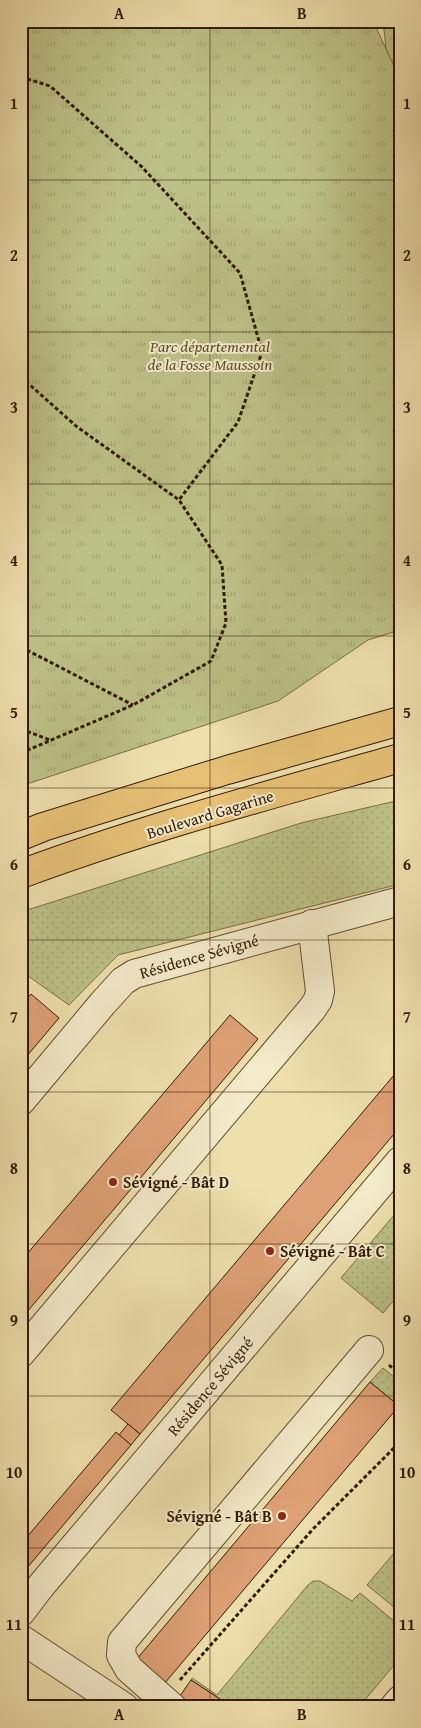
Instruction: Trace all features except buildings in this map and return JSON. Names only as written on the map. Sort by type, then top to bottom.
[{"type":"main road","points":[[21,836],[43,827],[228,770],[400,721]]},
{"type":"main road","name":"Boulevard Gagarine","points":[[21,874],[62,859],[241,803],[400,758]]},
{"type":"street","name":"Résidence Sévigné","points":[[21,1100],[123,981],[134,974],[400,901]]},
{"type":"street","points":[[21,1353],[312,1009],[318,1000],[320,991],[312,924]]},
{"type":"street","name":"Résidence Sévigné","points":[[21,1612],[40,1587],[400,1161]]},
{"type":"street","points":[[168,1703],[129,1669],[121,1655],[122,1642],[369,1350]]},
{"type":"street","points":[[21,1639],[124,1707]]},
{"type":"street","points":[[394,1707],[400,1700]]},
{"type":"path","points":[[21,77],[50,86],[142,167],[240,273],[262,352],[238,422],[179,500]]},
{"type":"path","points":[[21,377],[76,426],[179,500],[222,566],[226,623],[211,661],[133,705],[21,752]]},
{"type":"path","points":[[21,647],[133,705]]},
{"type":"path","points":[[21,729],[51,740]]},
{"type":"path","points":[[168,1703],[313,1529],[400,1442]]},
{"type":"green space","name":"Parc départemental de la Fosse Maussoin","points":[[21,21],[373,21],[400,79],[400,630],[368,640],[278,701],[21,786]]},
{"type":"green space","points":[[383,21],[400,21],[400,140],[394,119]]},
{"type":"green space","points":[[400,800],[400,884],[118,955],[69,1005],[21,971],[21,912],[301,823]]},
{"type":"green space","points":[[400,1208],[400,1293],[383,1313],[341,1278]]},
{"type":"green space","points":[[383,1368],[400,1382],[399,1406],[370,1382]]},
{"type":"green space","points":[[400,1546],[400,1612],[367,1585]]},
{"type":"green space","points":[[313,1581],[320,1581],[352,1601],[360,1593],[400,1626],[400,1658],[359,1707],[232,1707],[191,1680],[192,1678],[217,1695]]},
{"type":"place","name":"Sévigné - Bât D","points":[[113,1182]]},
{"type":"place","name":"Sévigné - Bât C","points":[[270,1251]]},
{"type":"place","name":"Sévigné - Bât B","points":[[282,1516]]}]
